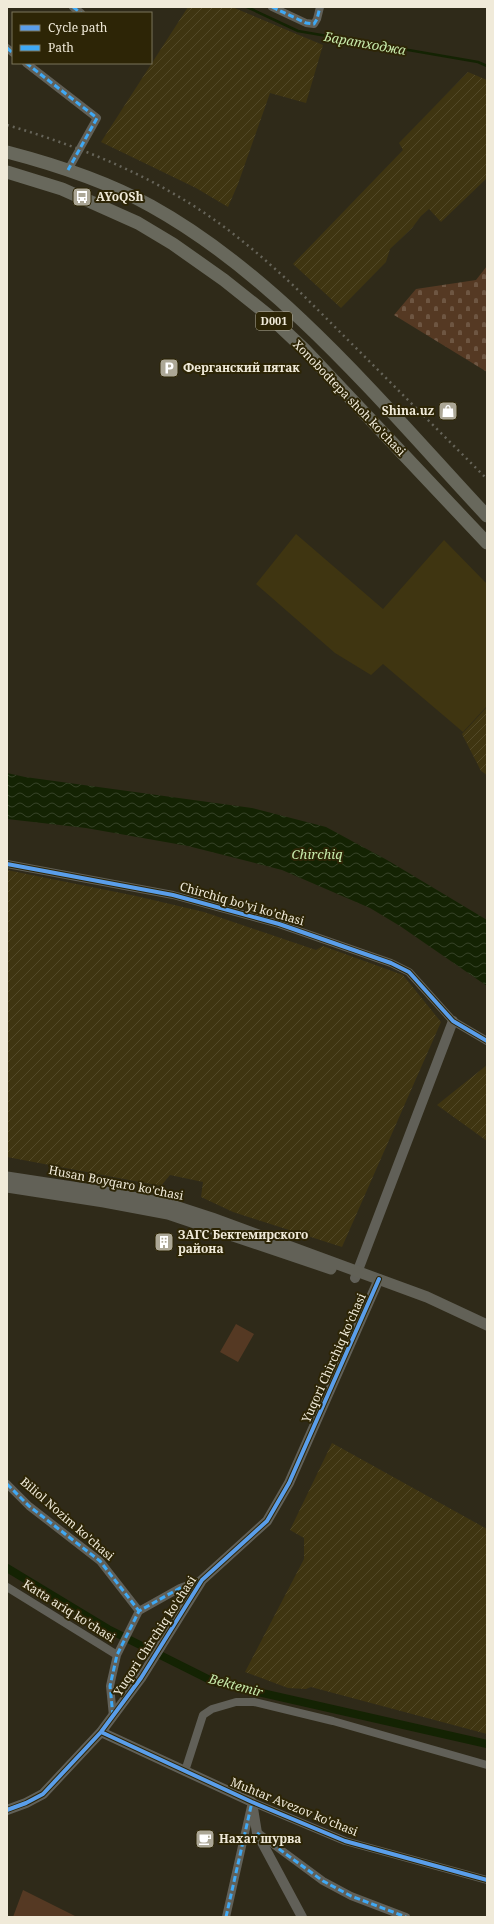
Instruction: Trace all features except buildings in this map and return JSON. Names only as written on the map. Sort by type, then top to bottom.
[{"type":"highway","name":"Xonobodtepa shoh ko'chasi","points":[[7,152],[64,168],[124,192],[174,220],[261,282],[375,396],[487,516]]},
{"type":"highway","points":[[55,186],[64,168]]},
{"type":"highway","name":"Xonobodtepa shoh ko'chasi","points":[[7,172],[55,186],[119,214],[156,234],[211,270],[268,315],[304,349],[487,543]]},
{"type":"highway","points":[[268,315],[280,301]]},
{"type":"main road","name":"Husan Boyqaro ko'chasi","points":[[7,1177],[104,1197]]},
{"type":"main road","name":"Husan Boyqaro ko'chasi","points":[[7,1187],[169,1204],[212,1218],[356,1275],[427,1297],[487,1325]]},
{"type":"main road","name":"Husan Boyqaro ko'chasi","points":[[378,1282],[487,1333]]},
{"type":"street","points":[[272,7],[306,23],[314,24],[320,7]]},
{"type":"street","points":[[27,64],[97,118],[64,168]]},
{"type":"street","name":"Chirchiq bo'yi ko'chasi","points":[[7,864],[173,895],[279,924],[384,960],[408,972],[453,1021],[487,1041]]},
{"type":"street","points":[[356,1275],[453,1021]]},
{"type":"street","name":"Yuqori Chirchiq ko'chasi","points":[[7,1810],[26,1803],[43,1794],[101,1732],[141,1678],[202,1580],[267,1521],[280,1502],[289,1484],[378,1282]]},
{"type":"street","name":"Biliol Nozim ko'chasi","points":[[7,1484],[29,1506],[100,1561],[140,1611]]},
{"type":"street","points":[[113,1716],[110,1686],[117,1655],[140,1611],[180,1588],[202,1580]]},
{"type":"street","name":"Katta ariq ko'chasi","points":[[7,1587],[117,1655]]},
{"type":"street","points":[[185,1771],[203,1715],[212,1709],[236,1702],[254,1702],[334,1721],[487,1765]]},
{"type":"street","name":"Muhtar Avezov ko'chasi","points":[[101,1732],[252,1802],[345,1841],[487,1880]]},
{"type":"street","points":[[252,1802],[257,1833],[302,1917]]},
{"type":"street","points":[[226,1917],[252,1802]]},
{"type":"street","points":[[257,1833],[323,1881],[351,1896],[406,1917]]},
{"type":"shaded area","points":[[188,7],[232,7],[323,45],[306,103],[270,93],[238,184],[228,207],[196,188],[101,142]]},
{"type":"shaded area","points":[[468,72],[487,80],[487,178],[441,222],[429,209],[421,216],[412,228],[390,249],[386,262],[341,308],[293,264],[403,150],[399,143]]},
{"type":"shaded area","points":[[296,534],[383,609],[444,540],[487,584],[487,706],[463,732],[383,664],[371,675],[335,653],[256,584]]},
{"type":"shaded area","points":[[487,707],[487,775],[481,771],[462,734]]},
{"type":"shaded area","points":[[7,870],[136,896],[204,912],[316,950],[323,946],[403,975],[441,1022],[342,1247],[233,1212],[201,1197],[203,1182],[170,1175],[161,1186],[7,1157]]},
{"type":"shaded area","points":[[487,1065],[487,1141],[437,1105]]},
{"type":"shaded area","points":[[332,1443],[487,1529],[487,1734],[311,1687],[306,1689],[288,1688],[245,1672],[304,1559],[304,1538],[290,1530]]},
{"type":"green space","points":[[487,266],[487,372],[394,315],[416,289],[476,280]]},
{"type":"green space","points":[[236,1324],[254,1334],[238,1362],[220,1352]]},
{"type":"green space","points":[[23,1890],[77,1917],[13,1917]]},
{"type":"water","name":"Chirchiq","points":[[7,773],[25,777],[252,808],[326,827],[387,860],[487,920],[487,986],[400,926],[370,908],[282,870],[188,846],[86,828],[7,819]]},
{"type":"waterway","name":"Баратходжа","points":[[247,7],[298,31],[478,62],[487,66]]},
{"type":"waterway","name":"Bektemir","points":[[7,1568],[108,1629],[214,1682],[487,1744]]},
{"type":"railway","points":[[7,125],[58,141],[131,171],[178,196],[226,228],[262,257],[296,288],[487,479]]},
{"type":"marked path","points":[[73,7],[80,12]]},
{"type":"marked path","points":[[272,7],[306,23],[314,24],[320,7]]},
{"type":"marked path","points":[[7,48],[12,52]]},
{"type":"marked path","points":[[27,64],[97,118],[68,170]]},
{"type":"marked path","points":[[7,1484],[29,1506],[100,1561],[139,1611]]},
{"type":"marked path","points":[[113,1716],[110,1686],[117,1655],[139,1611],[180,1588],[201,1580]]},
{"type":"marked path","points":[[226,1917],[252,1802]]},
{"type":"marked path","points":[[257,1833],[323,1881],[351,1896],[406,1917]]},
{"type":"cycle path","points":[[7,864],[173,895],[279,924],[391,963],[409,972],[453,1021],[487,1041]]},
{"type":"cycle path","points":[[7,1810],[26,1803],[43,1794],[101,1732],[141,1678],[202,1580],[267,1521],[289,1483],[379,1279]]},
{"type":"cycle path","points":[[101,1732],[252,1802],[345,1841],[487,1880]]},
{"type":"place","name":"AYoQSh","points":[[82,197]]},
{"type":"place","name":"Ферганский пятак","points":[[169,368]]},
{"type":"place","name":"Shina.uz","points":[[448,411]]},
{"type":"place","name":"ЗАГС Бектемирского района","points":[[164,1242]]},
{"type":"place","name":"Нахат шурва","points":[[205,1839]]}]
